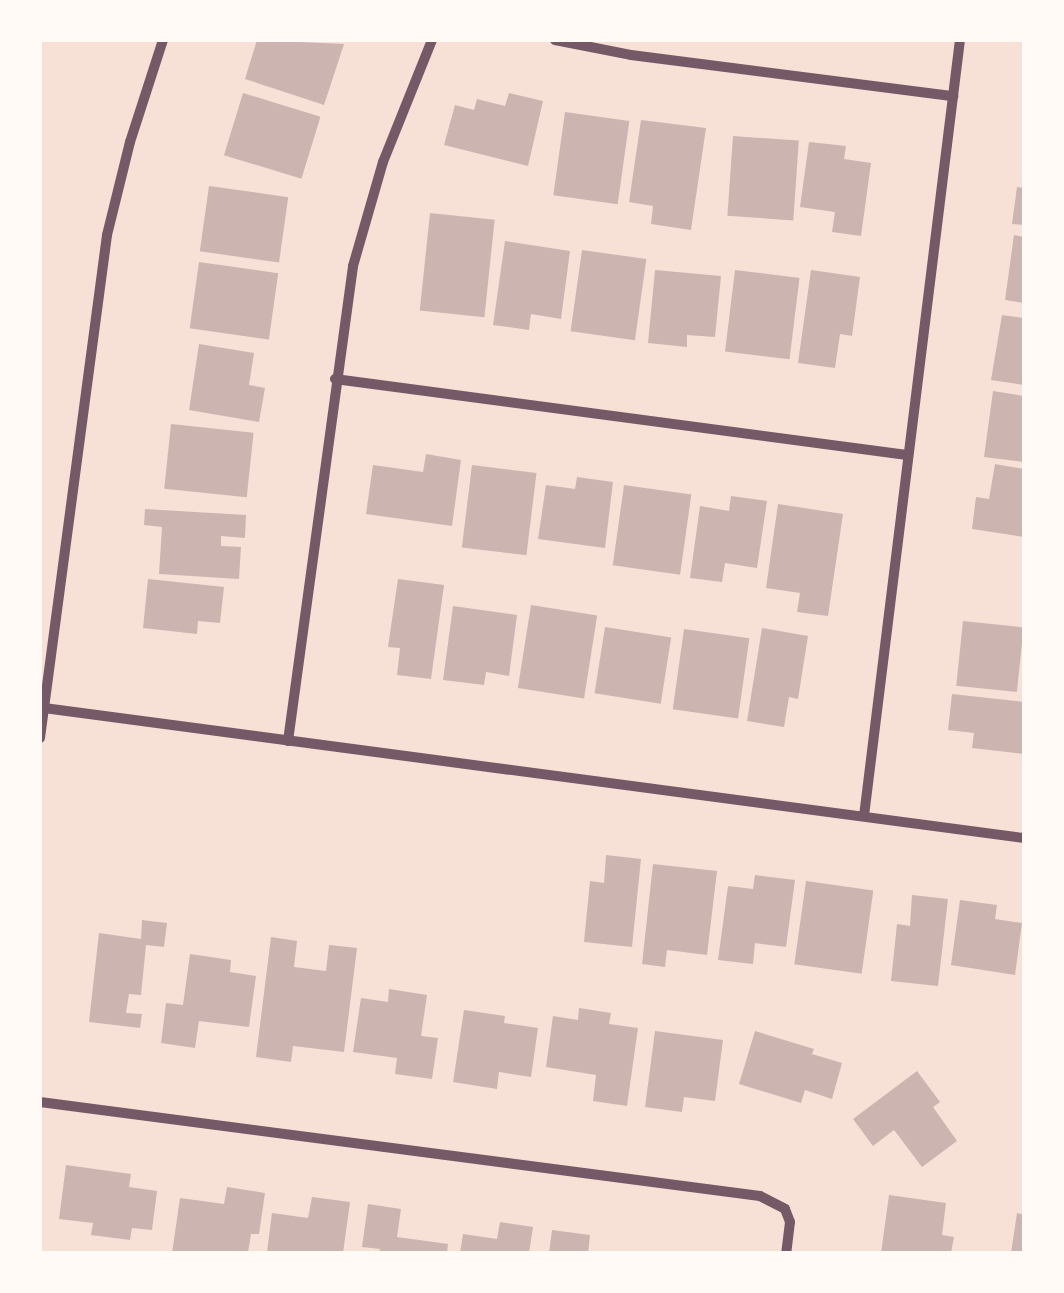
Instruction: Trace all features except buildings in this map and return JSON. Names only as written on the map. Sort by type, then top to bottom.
[{"type":"street","points":[[40,738],[107,235],[130,142],[163,40]]},
{"type":"street","points":[[288,742],[334,379],[367,215],[404,104],[432,40]]},
{"type":"street","points":[[555,40],[631,55],[953,96]]},
{"type":"street","points":[[864,816],[960,40]]},
{"type":"street","points":[[334,379],[907,455]]},
{"type":"street","points":[[44,708],[1024,838]]},
{"type":"street","points":[[40,1102],[760,1196],[785,1209],[790,1222],[786,1253]]}]
